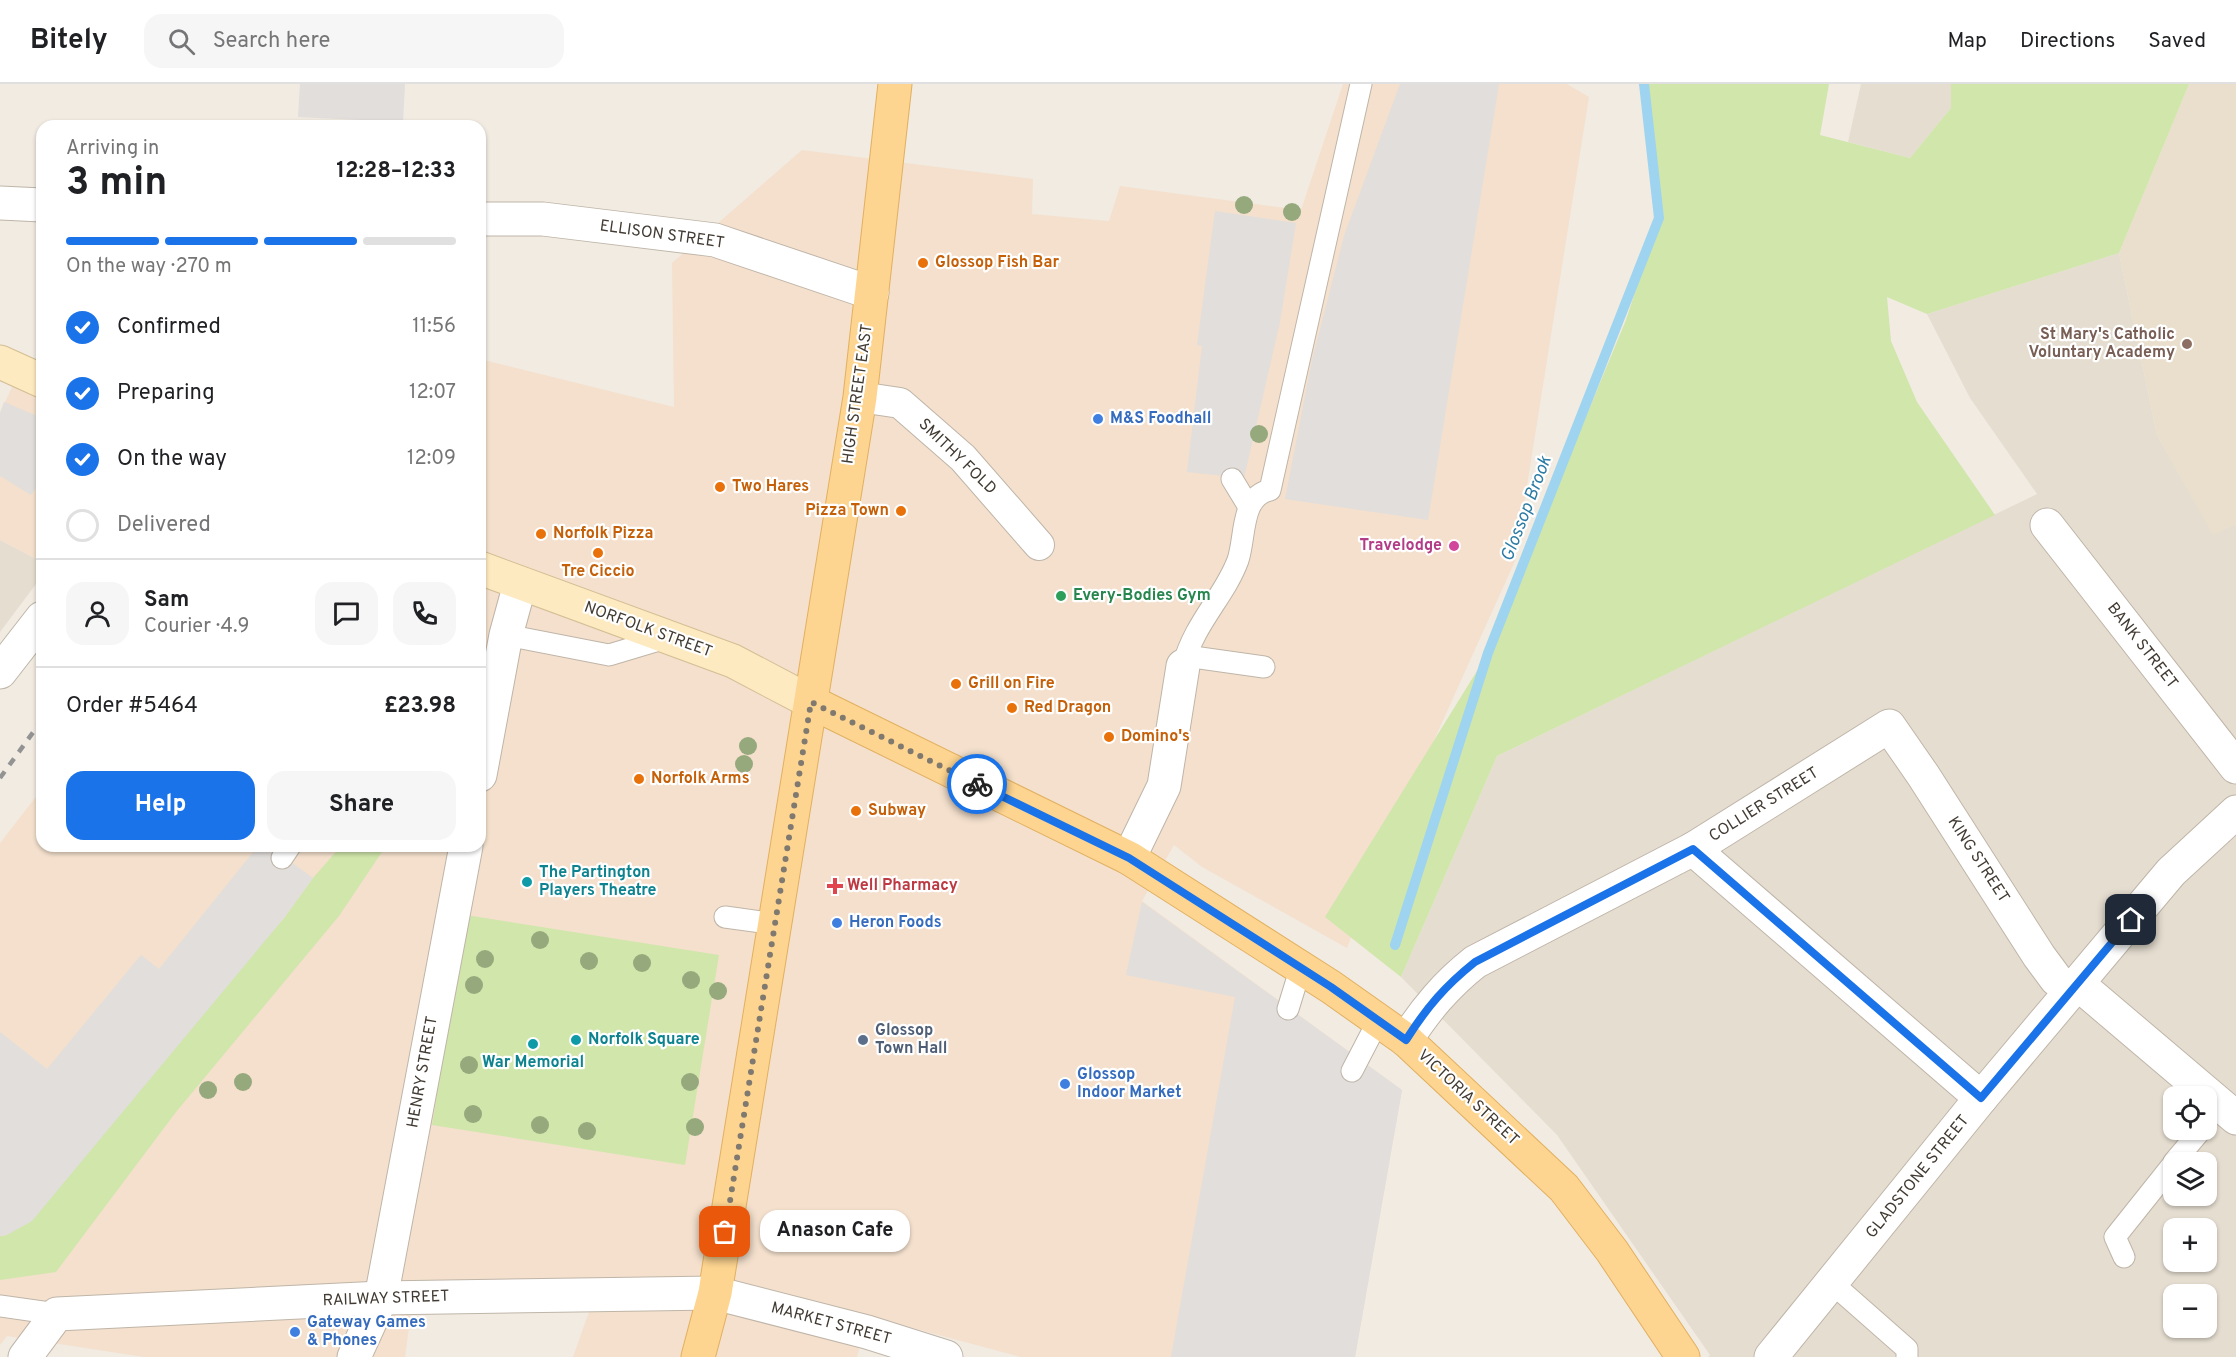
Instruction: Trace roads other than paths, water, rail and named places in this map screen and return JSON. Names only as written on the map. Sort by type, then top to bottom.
[{"type":"main road","name":"HIGH STREET EAST","points":[[698,1357],[715,1293],[860,396],[895,84]]},
{"type":"main road","points":[[0,362],[36,378]]},
{"type":"main road","name":"NORFOLK STREET","points":[[486,570],[733,661],[811,702]]},
{"type":"main road","name":"VICTORIA STREET","points":[[811,702],[1129,858],[1406,1040],[1564,1188],[1612,1251],[1683,1357]]},
{"type":"street","points":[[0,203],[36,205]]},
{"type":"street","name":"ELLISON STREET","points":[[486,219],[543,219],[715,240],[872,293]]},
{"type":"street","name":"SMITHY FOLD","points":[[860,396],[900,403],[963,458],[1039,545]]},
{"type":"street","name":"BANK STREET","points":[[2047,525],[2236,767]]},
{"type":"street","points":[[486,742],[506,634],[520,584]]},
{"type":"street","points":[[0,672],[36,626]]},
{"type":"street","points":[[1129,858],[1164,786],[1184,661]]},
{"type":"street","name":"COLLIER STREET","points":[[1406,1040],[1424,1012],[1447,984],[1475,962],[1693,849],[1888,726]]},
{"type":"street","name":"KING STREET","points":[[1888,726],[1923,775],[2056,979],[2074,987],[2180,1086]]},
{"type":"street","name":"GLADSTONE STREET","points":[[1771,1357],[1981,1098],[2171,872],[2236,812]]},
{"type":"street","points":[[1693,849],[1981,1098]]},
{"type":"street","name":"HENRY STREET","points":[[354,1357],[381,1298],[465,852]]},
{"type":"street","name":"RAILWAY STREET","points":[[57,1314],[381,1298],[715,1293]]},
{"type":"street","name":"MARKET STREET","points":[[715,1293],[867,1332],[946,1357]]},
{"type":"street","points":[[25,1357],[57,1314]]},
{"type":"lane","points":[[1264,667],[1184,661],[1200,624],[1233,573],[1249,507],[1256,495],[1270,490],[1361,84]]},
{"type":"lane","points":[[1232,478],[1249,507]]},
{"type":"lane","points":[[506,634],[609,655],[669,637]]},
{"type":"lane","points":[[725,917],[775,924]]},
{"type":"lane","points":[[1288,1009],[1300,970]]},
{"type":"lane","points":[[1352,1071],[1378,1020]]},
{"type":"lane","points":[[2184,1152],[2196,1140]]},
{"type":"lane","points":[[2124,1257],[2115,1237],[2163,1177]]},
{"type":"lane","points":[[1832,1282],[1907,1349],[1907,1357]]},
{"type":"lane","points":[[0,1306],[57,1314]]},
{"type":"waterway","name":"Glossop Brook","points":[[1395,945],[1488,653],[1659,218],[1644,84]]},
{"type":"railway","points":[[0,778],[36,728]]},
{"type":"place","name":"Glossop Fish Bar","points":[[923,263]]},
{"type":"place","name":"St Mary's Catholic Voluntary Academy","points":[[2187,344]]},
{"type":"place","name":"M&S Foodhall","points":[[1098,419]]},
{"type":"place","name":"Two Hares","points":[[720,487]]},
{"type":"place","name":"Pizza Town","points":[[901,511]]},
{"type":"place","name":"Norfolk Pizza","points":[[541,534]]},
{"type":"place","name":"Travelodge","points":[[1454,546]]},
{"type":"place","name":"Tre Ciccio","points":[[598,553]]},
{"type":"place","name":"Every-Bodies Gym","points":[[1061,596]]},
{"type":"place","name":"Grill on Fire","points":[[956,684]]},
{"type":"place","name":"Red Dragon","points":[[1012,708]]},
{"type":"place","name":"Domino's","points":[[1109,737]]},
{"type":"place","name":"Norfolk Arms","points":[[639,779]]},
{"type":"place","name":"Subway","points":[[856,811]]},
{"type":"place","name":"The Partington Players Theatre","points":[[527,882]]},
{"type":"place","name":"Well Pharmacy","points":[[835,886]]},
{"type":"place","name":"Heron Foods","points":[[837,923]]},
{"type":"place","name":"Norfolk Square","points":[[576,1040]]},
{"type":"place","name":"Glossop Town Hall","points":[[863,1040]]},
{"type":"place","name":"War Memorial","points":[[533,1044]]},
{"type":"place","name":"Glossop Indoor Market","points":[[1065,1084]]},
{"type":"place","name":"Anason Cafe","points":[[725,1232]]},
{"type":"place","name":"Gateway Games & Phones","points":[[295,1332]]}]
